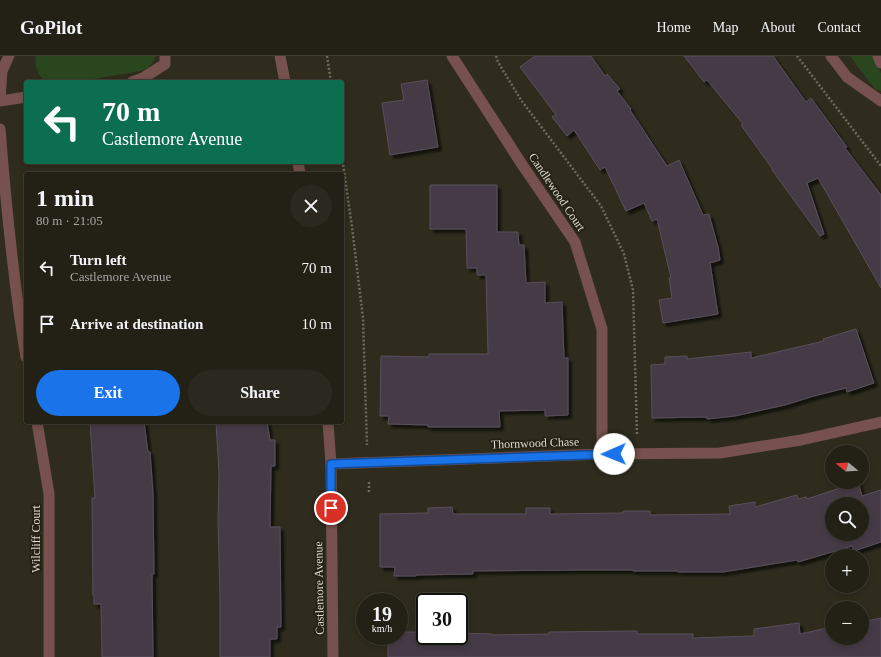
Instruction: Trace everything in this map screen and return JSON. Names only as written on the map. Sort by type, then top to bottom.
[{"type":"street","points":[[9,56],[2,71],[0,100],[24,97]]},
{"type":"street","points":[[138,80],[165,64],[165,56]]},
{"type":"street","points":[[280,56],[284,80]]},
{"type":"street","name":"Candlewood Court","points":[[452,56],[523,166],[575,242],[602,329],[602,454]]},
{"type":"street","points":[[831,56],[846,77],[881,101]]},
{"type":"street","points":[[878,56],[881,63]]},
{"type":"street","points":[[0,128],[3,174],[17,302],[24,345]]},
{"type":"street","name":"Thornwood Chase","points":[[331,464],[602,454],[720,453],[801,440],[881,422]]},
{"type":"street","name":"Wilcliff Court","points":[[37,424],[49,494],[49,657]]},
{"type":"street","name":"Castlemore Avenue","points":[[328,424],[331,464],[333,657]]},
{"type":"path","points":[[327,56],[331,80]]},
{"type":"path","points":[[797,56],[881,166]]},
{"type":"path","points":[[343,164],[363,318],[369,494]]},
{"type":"green space","points":[[36,56],[156,56],[153,62],[142,71],[82,80],[44,80],[37,70]]},
{"type":"green space","points":[[850,56],[872,56],[881,73],[881,91],[874,88]]},
{"type":"building","points":[[535,56],[591,56],[605,76],[607,74],[620,89],[617,91],[631,109],[630,110],[667,166],[679,160],[703,215],[709,214],[718,247],[720,260],[710,263],[718,314],[663,323],[659,300],[672,298],[669,278],[671,278],[657,219],[652,221],[644,203],[626,211],[605,167],[600,170],[574,130],[567,136],[552,117],[556,115],[520,67]]},
{"type":"building","points":[[684,56],[773,56],[806,102],[811,98],[847,147],[845,148],[881,195],[881,288],[818,178],[807,183],[824,234],[820,236],[741,125],[743,124],[707,80],[704,82]]},
{"type":"building","points":[[427,80],[438,147],[390,155],[382,103],[404,100],[401,84]]},
{"type":"building","points":[[430,185],[497,185],[497,232],[518,232],[519,245],[524,245],[526,283],[545,282],[545,303],[562,302],[564,358],[568,358],[568,415],[545,416],[545,410],[499,411],[500,427],[428,427],[428,425],[388,424],[389,416],[380,416],[381,356],[429,357],[429,354],[488,354],[486,275],[477,275],[477,268],[467,268],[466,229],[430,229]]},
{"type":"building","points":[[856,329],[874,383],[847,392],[846,388],[785,405],[735,416],[707,419],[707,417],[652,418],[651,365],[665,364],[665,357],[687,356],[687,359],[751,352],[751,358],[824,341],[823,339]]},
{"type":"building","points":[[90,424],[144,424],[148,452],[150,452],[153,493],[153,657],[102,657],[101,604],[94,604],[93,595],[92,498],[95,498]]},
{"type":"building","points":[[216,424],[267,424],[270,440],[275,440],[275,466],[271,466],[270,527],[280,527],[281,627],[277,627],[277,639],[270,639],[270,657],[220,657],[218,521],[219,473]]},
{"type":"building","points":[[837,489],[860,489],[862,496],[881,490],[881,542],[860,549],[853,549],[852,546],[842,549],[825,549],[825,554],[798,562],[797,560],[723,572],[633,570],[473,571],[473,574],[394,576],[395,567],[380,567],[380,514],[428,513],[428,508],[452,507],[453,514],[526,514],[526,508],[550,508],[550,514],[650,511],[650,515],[730,514],[729,506],[755,502],[755,507],[797,495],[798,499],[806,497],[807,499]]},
{"type":"building","points":[[881,618],[881,657],[388,657],[388,645],[408,645],[408,632],[416,632],[416,645],[468,645],[468,633],[492,635],[549,634],[549,632],[637,631],[637,634],[693,634],[693,638],[754,636],[754,629],[799,623],[800,634],[825,629],[825,645],[869,645],[869,621]]},
{"type":"route","points":[[331,508],[331,464],[614,454]]}]
